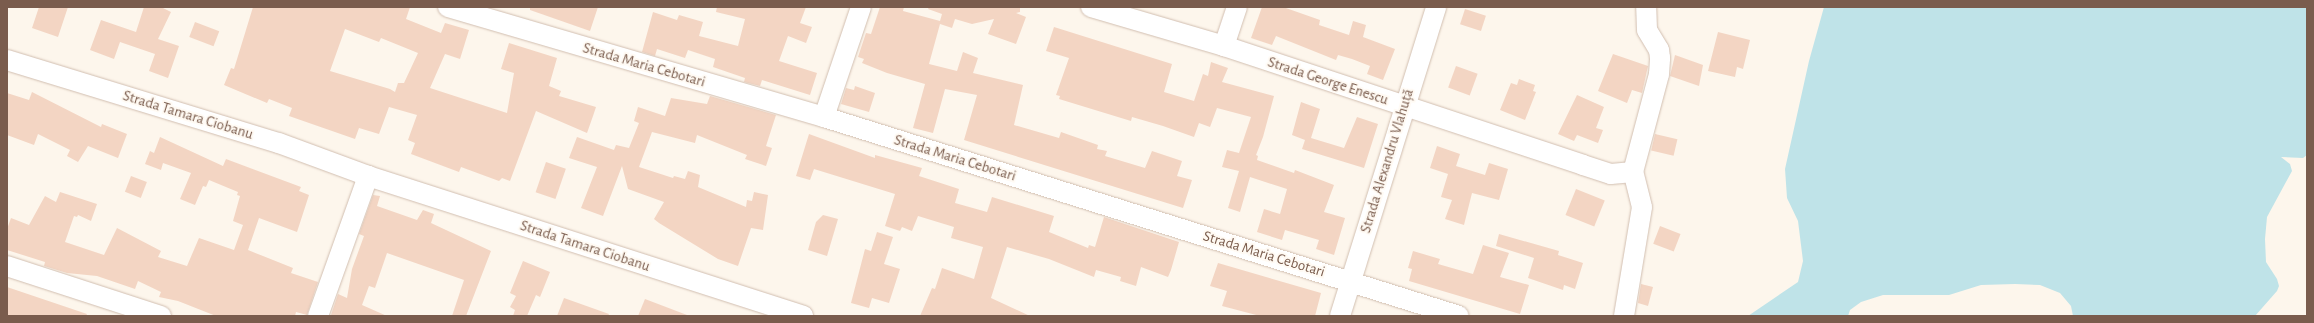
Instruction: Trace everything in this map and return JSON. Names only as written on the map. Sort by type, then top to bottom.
[{"type":"street","name":"Strada Maria Cebotari","points":[[448,7],[824,117],[1459,316]]},
{"type":"street","points":[[824,117],[861,7]]},
{"type":"street","name":"Strada George Enescu","points":[[1092,7],[1224,46],[1281,67],[1404,105],[1611,174],[1633,172]]},
{"type":"street","points":[[1224,46],[1237,7]]},
{"type":"street","name":"Strada Аlexandru Vlahuță","points":[[1340,316],[1404,105],[1436,7]]},
{"type":"street","points":[[1624,316],[1642,207],[1633,172],[1659,74],[1660,58],[1645,14],[1630,7]]},
{"type":"street","name":"Strada Tamara Ciobanu","points":[[7,60],[279,143],[368,176],[803,316]]},
{"type":"street","points":[[318,316],[368,176]]},
{"type":"street","points":[[7,266],[162,316]]},
{"type":"water","points":[[1824,7],[2307,7],[2307,155],[2303,158],[2281,157],[2290,164],[2292,171],[2267,217],[2265,239],[2266,262],[2277,279],[2279,286],[2277,291],[2255,316],[2073,316],[2071,306],[2060,293],[2040,285],[2015,284],[1981,285],[1949,295],[1883,295],[1861,302],[1850,310],[1848,316],[1748,316],[1798,282],[1803,261],[1798,221],[1787,198],[1785,169],[1809,61]]},
{"type":"building","points":[[39,7],[68,7],[58,37],[32,28]]},
{"type":"building","points":[[144,7],[161,7],[171,12],[158,39],[179,46],[168,78],[149,71],[155,54],[120,42],[114,59],[90,50],[101,20],[136,32]]},
{"type":"building","points":[[253,7],[410,7],[406,19],[441,33],[445,23],[469,30],[460,59],[445,54],[430,88],[507,113],[514,73],[501,69],[509,43],[557,58],[549,86],[561,91],[559,96],[596,107],[587,133],[536,111],[510,181],[502,178],[499,181],[461,167],[459,172],[411,154],[415,143],[408,140],[417,115],[389,107],[379,134],[359,128],[355,139],[289,116],[292,108],[269,99],[267,103],[224,85],[231,68],[234,69]],"holes":[[[345,29],[379,42],[381,38],[418,53],[404,83],[398,83],[395,92],[390,89],[330,71]]]},
{"type":"building","points":[[530,7],[598,7],[590,31],[530,10]]},
{"type":"building","points":[[717,7],[806,7],[800,23],[812,27],[806,43],[788,36],[779,61],[817,73],[810,95],[762,80],[760,86],[744,82],[745,78],[713,67],[715,59],[688,50],[685,58],[657,49],[655,56],[642,52],[653,12],[677,20],[679,15],[703,22],[699,36],[738,46],[745,19],[716,12]]},
{"type":"building","points":[[880,7],[904,7],[903,11],[940,21],[942,14],[928,9],[929,7],[1020,7],[1020,12],[1016,13],[1026,17],[1016,44],[988,34],[994,19],[972,24],[955,19],[952,28],[940,24],[929,64],[957,71],[963,52],[978,58],[973,73],[1023,85],[1014,125],[1059,138],[1061,132],[1098,145],[1097,149],[1107,151],[1105,156],[1145,168],[1152,151],[1182,161],[1177,176],[1192,180],[1183,208],[964,140],[977,95],[945,89],[933,133],[913,128],[925,84],[887,73],[862,63],[864,59],[858,57],[866,33],[871,34]]},
{"type":"building","points":[[1262,7],[1283,7],[1320,20],[1319,25],[1349,35],[1353,21],[1366,25],[1363,37],[1395,49],[1383,80],[1367,74],[1370,66],[1352,59],[1338,55],[1336,60],[1276,36],[1272,45],[1251,38]]},
{"type":"building","points":[[1465,9],[1486,16],[1481,31],[1460,24]]},
{"type":"building","points":[[195,22],[219,31],[214,46],[189,37]]},
{"type":"building","points":[[1054,27],[1172,64],[1164,92],[1194,101],[1203,74],[1208,76],[1211,62],[1228,68],[1222,82],[1274,96],[1263,137],[1256,155],[1258,156],[1257,160],[1294,173],[1295,170],[1334,185],[1324,212],[1345,218],[1334,255],[1316,249],[1319,240],[1285,230],[1282,240],[1257,232],[1264,209],[1280,214],[1287,189],[1250,177],[1240,212],[1228,208],[1239,171],[1222,167],[1227,150],[1239,153],[1251,117],[1217,108],[1210,127],[1199,123],[1194,137],[1132,117],[1131,121],[1059,99],[1060,96],[1056,95],[1069,58],[1046,51]]},
{"type":"building","points":[[1718,32],[1750,40],[1743,69],[1737,67],[1735,77],[1708,71]]},
{"type":"building","points":[[1613,54],[1648,66],[1642,93],[1632,90],[1627,103],[1598,91]]},
{"type":"building","points":[[1675,55],[1703,65],[1699,86],[1670,76]]},
{"type":"building","points":[[1456,66],[1478,74],[1470,95],[1448,88]]},
{"type":"building","points":[[1519,79],[1535,85],[1533,91],[1536,92],[1525,120],[1500,110],[1511,83],[1517,85]]},
{"type":"building","points":[[855,86],[875,93],[869,112],[841,104],[846,88],[854,90]]},
{"type":"building","points":[[32,92],[101,127],[102,124],[127,134],[118,158],[88,146],[78,162],[67,156],[70,150],[38,134],[34,145],[7,135],[7,93],[29,100]]},
{"type":"building","points":[[1577,95],[1604,107],[1596,128],[1603,130],[1598,143],[1577,135],[1574,141],[1558,134]]},
{"type":"building","points":[[710,96],[776,115],[766,146],[772,148],[766,166],[745,159],[747,155],[697,135],[695,143],[652,132],[639,167],[673,178],[674,176],[685,179],[688,171],[700,175],[698,187],[746,207],[747,200],[752,201],[754,192],[768,195],[763,230],[751,228],[738,266],[718,259],[654,219],[664,202],[628,189],[622,166],[603,216],[581,208],[597,167],[569,158],[577,137],[614,150],[616,145],[629,148],[639,123],[634,121],[638,107],[665,116],[671,98],[707,104]]},
{"type":"building","points":[[1301,102],[1320,109],[1311,138],[1344,148],[1357,117],[1378,124],[1364,168],[1302,149],[1305,140],[1292,135]]},
{"type":"building","points":[[809,134],[875,158],[875,155],[922,168],[919,176],[959,189],[955,203],[987,212],[992,197],[1054,216],[1049,232],[1088,248],[1089,245],[1095,247],[1104,217],[1179,242],[1171,270],[1168,277],[1141,267],[1136,286],[1120,281],[1121,277],[1096,270],[1094,277],[1049,259],[1007,247],[991,298],[1030,316],[920,316],[932,288],[935,289],[942,268],[974,279],[983,247],[951,238],[954,227],[918,216],[912,231],[902,227],[900,231],[885,226],[895,194],[814,169],[810,180],[796,176]]},
{"type":"building","points":[[1655,134],[1677,139],[1674,156],[1651,151]]},
{"type":"building","points":[[160,137],[223,166],[226,159],[301,187],[299,191],[309,195],[297,232],[259,218],[248,250],[293,268],[291,273],[318,282],[307,315],[296,312],[295,316],[216,316],[178,301],[159,297],[161,292],[138,281],[135,289],[97,276],[67,273],[44,266],[45,262],[7,250],[7,229],[11,218],[29,225],[45,196],[56,202],[60,192],[97,204],[91,221],[78,215],[77,217],[74,216],[65,242],[104,255],[117,228],[161,251],[158,257],[187,266],[199,238],[234,250],[243,225],[233,221],[240,196],[237,195],[238,192],[209,180],[206,187],[203,186],[195,205],[180,199],[191,173],[163,163],[161,170],[145,164],[150,151],[154,153]]},
{"type":"building","points":[[1437,146],[1460,154],[1456,166],[1485,175],[1489,163],[1508,169],[1499,200],[1472,193],[1464,225],[1445,219],[1452,200],[1441,197],[1448,174],[1430,168]]},
{"type":"building","points":[[546,162],[566,169],[555,199],[536,192]]},
{"type":"building","points":[[131,176],[147,182],[141,198],[125,192]]},
{"type":"building","points":[[1576,189],[1605,201],[1594,227],[1566,215]]},
{"type":"building","points":[[373,195],[380,196],[377,206],[417,220],[423,210],[434,214],[431,223],[491,251],[466,316],[452,316],[464,280],[387,253],[375,288],[369,286],[362,305],[387,316],[331,315],[338,294],[347,298],[352,269],[364,236],[359,234]]},
{"type":"building","points":[[823,215],[838,219],[827,256],[808,250],[816,222]]},
{"type":"building","points":[[1660,226],[1681,234],[1674,252],[1653,244]]},
{"type":"building","points":[[877,232],[893,237],[884,264],[900,269],[889,303],[872,298],[869,308],[851,303],[865,249],[871,251]]},
{"type":"building","points":[[1499,234],[1559,251],[1558,255],[1583,263],[1575,289],[1564,285],[1563,290],[1528,278],[1534,258],[1496,246]]},
{"type":"building","points":[[1483,245],[1509,253],[1500,277],[1529,285],[1520,314],[1409,281],[1412,269],[1408,268],[1413,251],[1440,259],[1438,264],[1473,274]]},
{"type":"building","points":[[523,261],[550,272],[540,297],[536,295],[527,316],[513,316],[515,310],[510,307],[516,296],[510,293]]},
{"type":"building","points":[[1218,263],[1321,293],[1315,316],[1260,316],[1222,306],[1227,291],[1210,286]]},
{"type":"building","points":[[1641,284],[1653,287],[1648,306],[1638,303]]},
{"type":"building","points":[[7,287],[87,314],[86,316],[7,316]]},
{"type":"building","points":[[564,298],[609,314],[608,316],[557,316]]},
{"type":"building","points":[[645,299],[687,315],[687,316],[638,316]]}]
